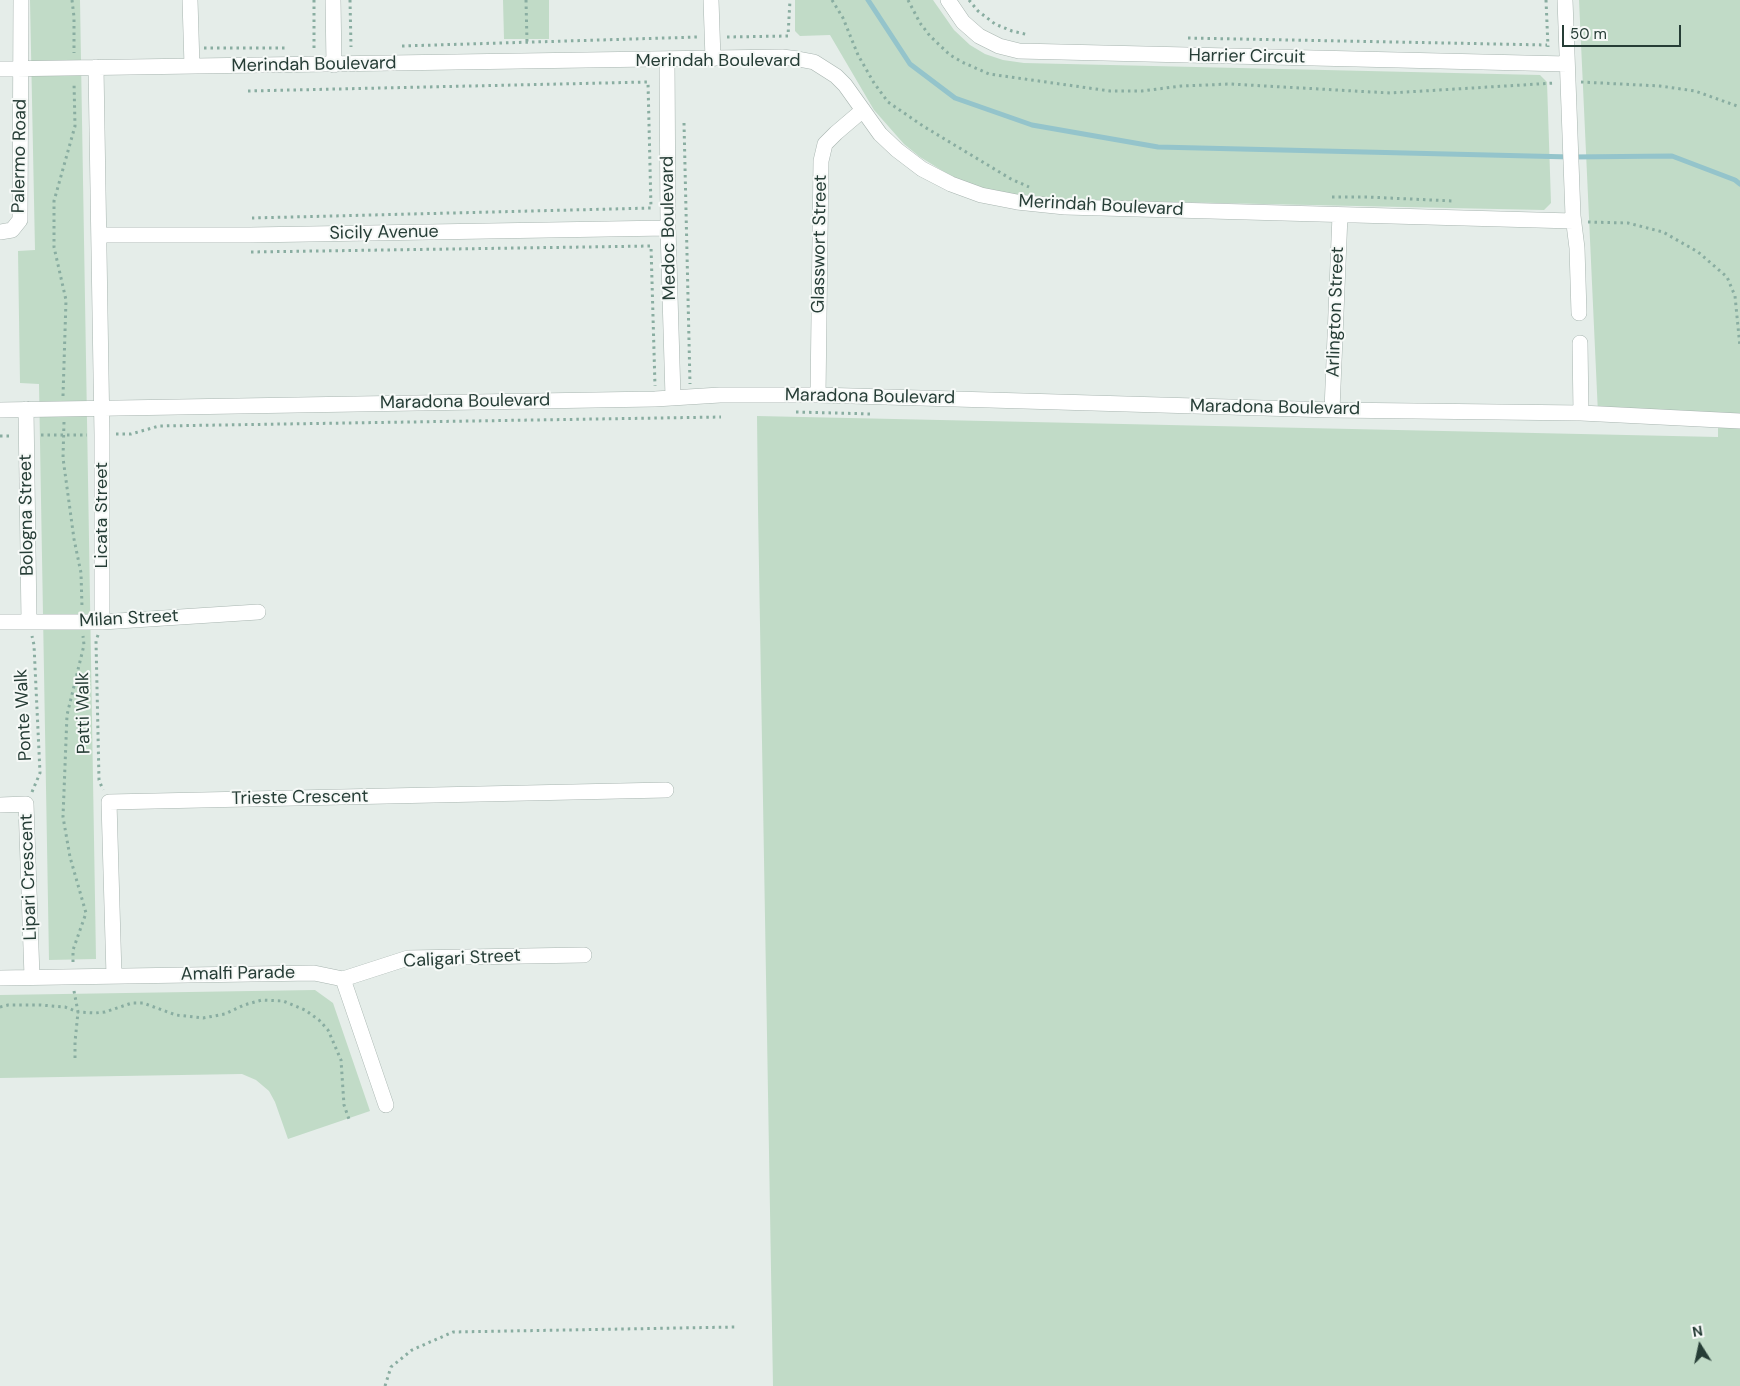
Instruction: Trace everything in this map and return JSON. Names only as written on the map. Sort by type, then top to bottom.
[{"type":"street","name":"Palermo Road","points":[[0,232],[12,230],[20,220],[20,0]]},
{"type":"street","points":[[190,0],[192,66]]},
{"type":"street","points":[[333,0],[334,65]]},
{"type":"street","points":[[711,0],[719,37],[713,59]]},
{"type":"street","name":"Harrier Circuit","points":[[948,0],[963,22],[979,36],[999,46],[1018,51],[1567,64]]},
{"type":"street","points":[[1565,0],[1573,218],[1577,248],[1579,313]]},
{"type":"street","name":"Merindah Boulevard","points":[[0,68],[334,65],[782,57],[814,62],[826,69],[845,85],[880,134],[898,150],[922,169],[952,184],[981,195],[1017,202],[1065,207],[1340,215],[1573,218]]},
{"type":"street","name":"Medoc Boulevard","points":[[667,59],[668,228],[673,397]]},
{"type":"street","name":"Licata Street","points":[[96,67],[102,434],[102,622]]},
{"type":"street","name":"Glasswort Street","points":[[818,395],[821,161],[825,144],[863,110]]},
{"type":"street","name":"Arlington Street","points":[[1332,410],[1340,215]]},
{"type":"street","name":"Sicily Avenue","points":[[99,235],[250,235],[668,228]]},
{"type":"street","points":[[1580,343],[1581,413]]},
{"type":"street","name":"Maradona Boulevard","points":[[0,410],[818,395],[1332,410],[1581,413],[1740,421]]},
{"type":"street","name":"Bologna Street","points":[[26,409],[29,621]]},
{"type":"street","name":"Milan Street","points":[[0,622],[102,622],[258,612]]},
{"type":"street","name":"Trieste Crescent","points":[[109,802],[666,790]]},
{"type":"street","points":[[109,802],[114,976]]},
{"type":"street","name":"Lipari Crescent","points":[[0,805],[26,804],[32,977]]},
{"type":"street","name":"Caligari Street","points":[[343,978],[408,958],[584,955]]},
{"type":"street","name":"Amalfi Parade","points":[[0,978],[314,973],[343,978]]},
{"type":"street","points":[[343,978],[386,1105]]},
{"type":"path","points":[[72,0],[74,17],[75,126],[54,201],[54,247],[66,300],[63,458],[74,539],[81,574],[84,645],[67,715],[63,817],[70,857],[86,913],[73,950],[73,976],[78,1012],[75,1060]]},
{"type":"path","points":[[314,0],[314,48]]},
{"type":"path","points":[[350,0],[351,47]]},
{"type":"path","points":[[526,0],[527,42]]},
{"type":"path","points":[[400,46],[788,36],[790,0]]},
{"type":"path","points":[[832,0],[843,18],[858,55],[874,83],[888,102],[923,126],[1011,179],[1035,190]]},
{"type":"path","points":[[908,0],[920,23],[930,36],[950,55],[962,62],[989,74],[1110,91],[1142,91],[1182,86],[1230,84],[1390,94],[1549,84],[1568,86],[1660,86],[1695,91],[1740,107]]},
{"type":"path","points":[[969,0],[995,24],[1012,31],[1039,35]]},
{"type":"path","points":[[1546,0],[1549,84]]},
{"type":"path","points":[[1178,38],[1548,45]]},
{"type":"path","points":[[304,48],[361,47]]},
{"type":"path","points":[[191,48],[295,48]]},
{"type":"path","points":[[248,91],[648,82],[651,208],[252,218]]},
{"type":"path","points":[[684,119],[690,396]]},
{"type":"path","points":[[1330,198],[1367,197],[1458,202]]},
{"type":"path","points":[[1573,218],[1586,222],[1628,223],[1663,232],[1698,252],[1728,277],[1735,296],[1740,347]]},
{"type":"path","points":[[251,252],[651,246],[655,399]]},
{"type":"path","points":[[0,436],[131,434],[159,426],[721,417]]},
{"type":"path","name":"Ponte Walk","points":[[26,804],[40,773],[34,645],[29,621]]},
{"type":"path","name":"Patti Walk","points":[[102,622],[96,640],[99,780],[109,802]]},
{"type":"path","points":[[0,1007],[8,1004],[40,1005],[65,1007],[78,1012],[105,1012],[132,1003],[143,1003],[176,1015],[203,1018],[225,1014],[244,1005],[262,1000],[283,1001],[305,1010],[319,1020],[328,1030],[341,1060],[344,1105],[350,1122]]},
{"type":"path","points":[[385,1386],[391,1367],[412,1350],[453,1332],[735,1327]]},
{"type":"green space","points":[[30,0],[80,0],[96,959],[49,960],[39,384],[20,383],[18,251],[35,250]]},
{"type":"green space","points":[[503,0],[549,0],[549,39],[504,39]]},
{"type":"green space","points":[[795,0],[933,0],[954,30],[970,45],[985,54],[1003,60],[1024,63],[1540,75],[1547,82],[1551,203],[1544,210],[1030,199],[1005,195],[956,179],[920,157],[904,144],[874,110],[830,35],[800,36],[795,31]]},
{"type":"green space","points":[[1579,0],[1740,0],[1740,1386],[773,1386],[757,416],[1718,437],[1718,420],[1598,414]]},
{"type":"green space","points":[[315,990],[333,1003],[370,1111],[288,1139],[275,1102],[269,1091],[256,1080],[242,1074],[0,1078],[0,995]]},
{"type":"waterway","points":[[868,0],[910,64],[955,98],[1032,125],[1158,147],[1571,157],[1672,156],[1735,180],[1740,184]]}]
